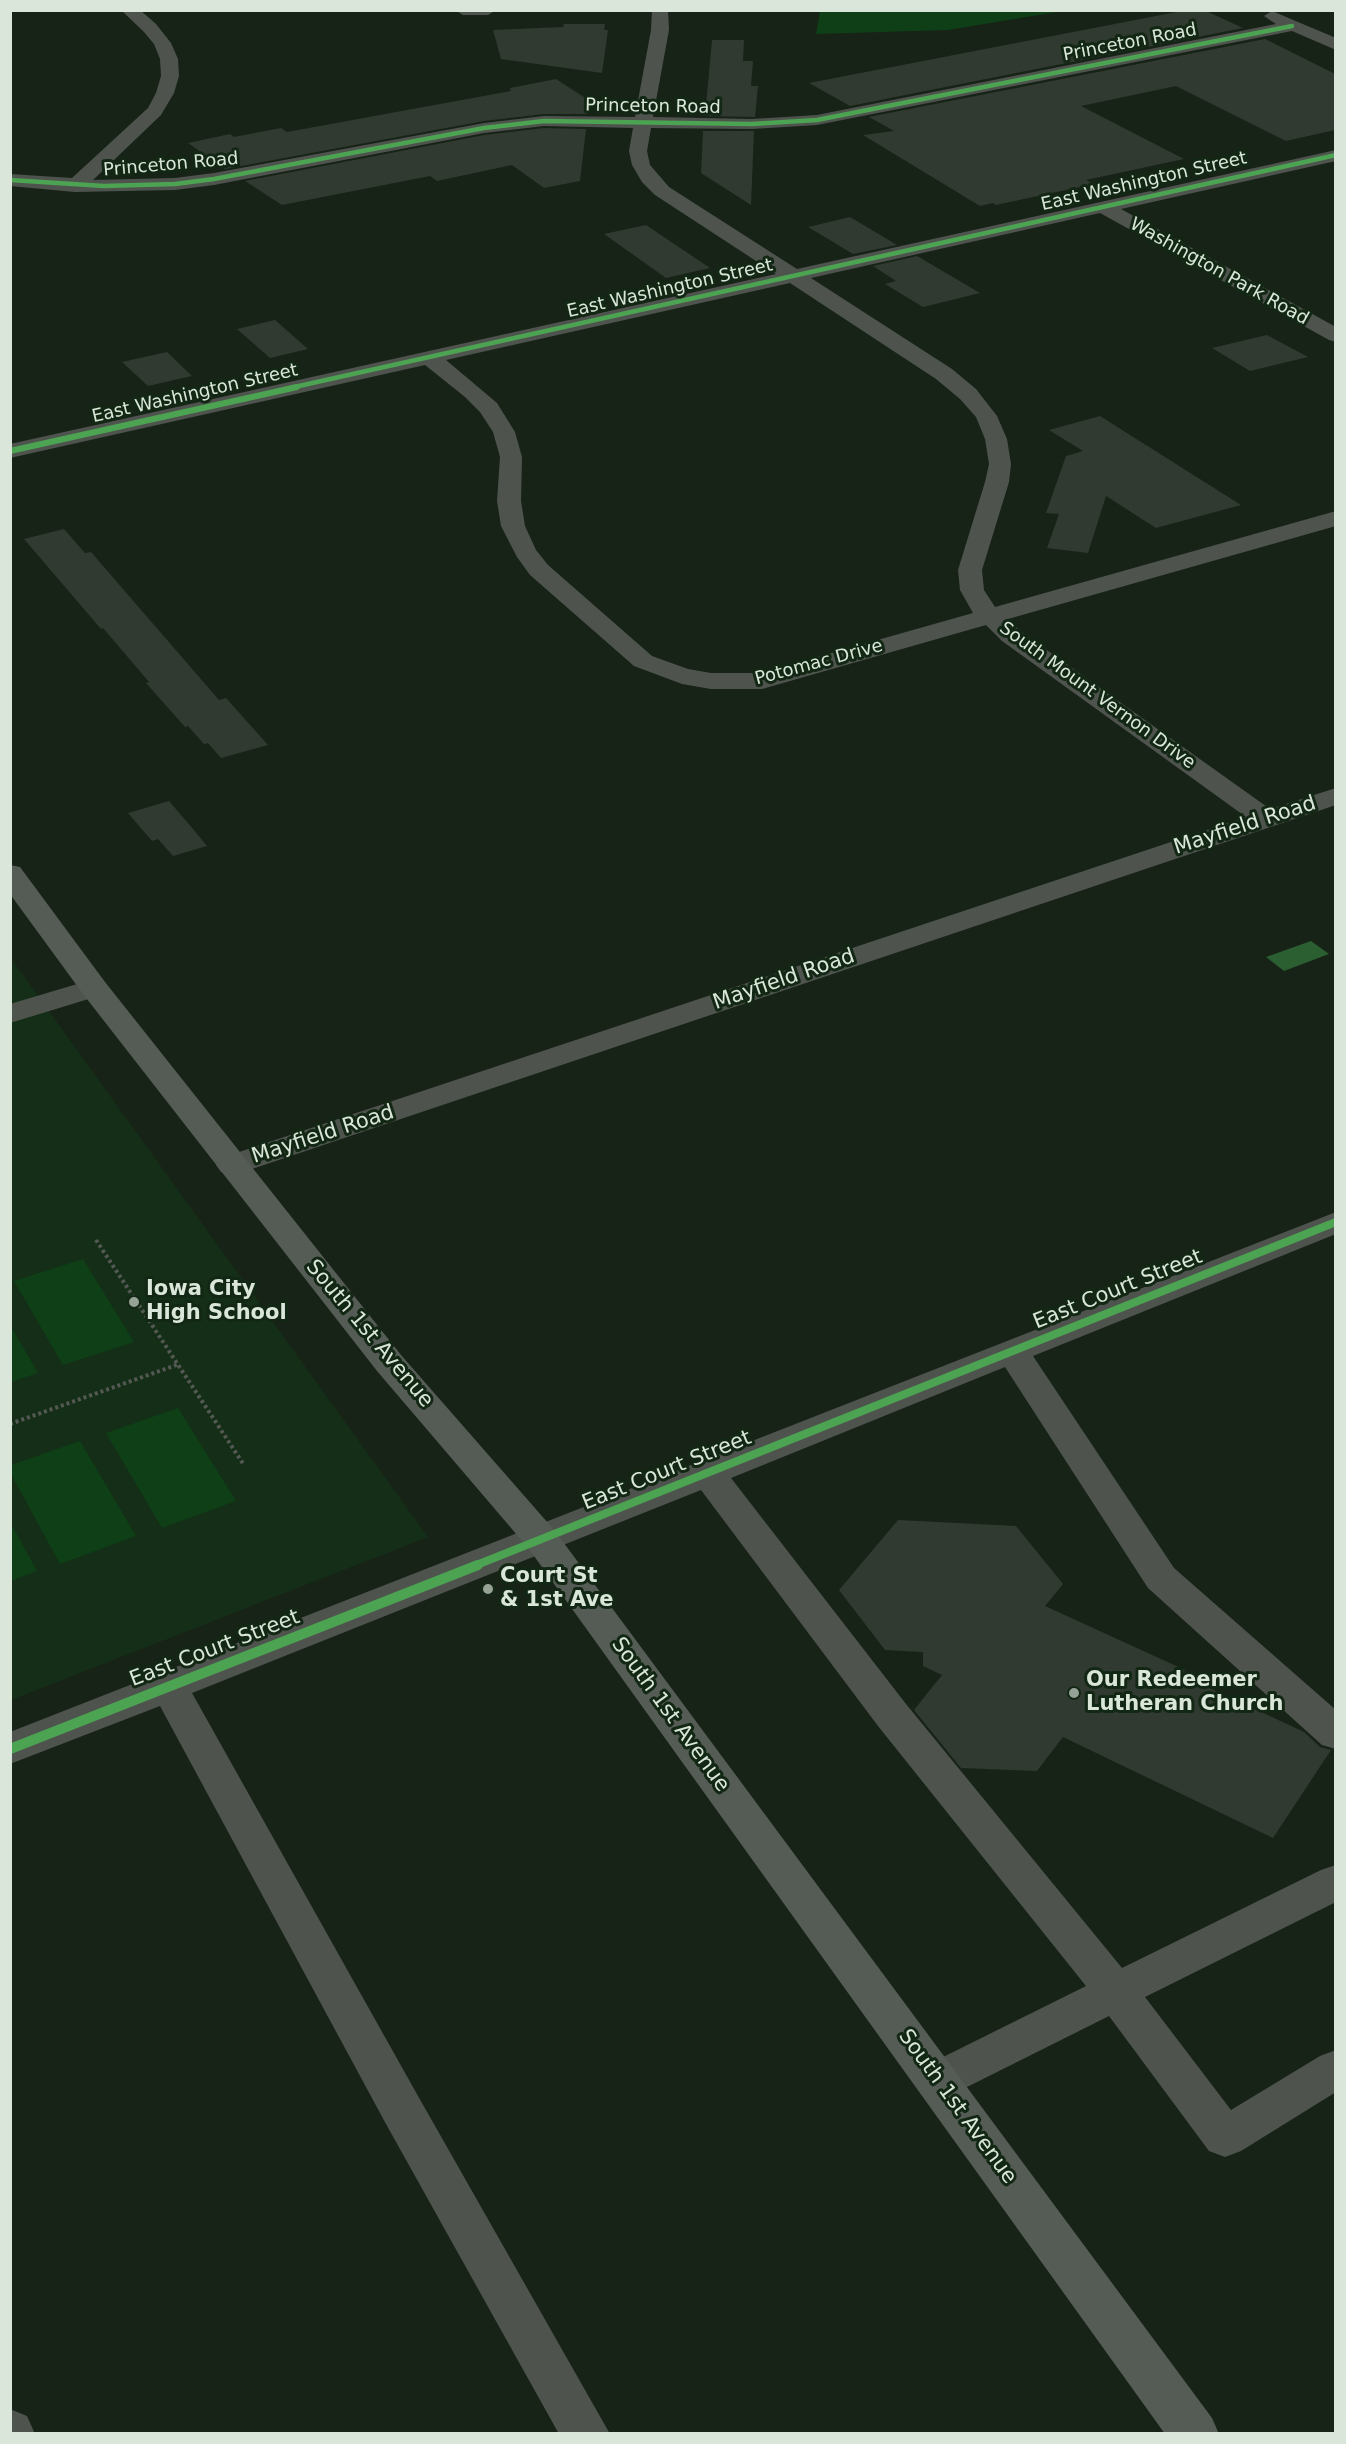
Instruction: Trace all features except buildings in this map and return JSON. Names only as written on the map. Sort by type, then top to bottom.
[{"type":"main road","name":"South 1st Avenue","points":[[10,873],[94,988],[389,1363],[542,1540],[1195,2433]]},
{"type":"street","points":[[75,186],[155,111],[165,93],[170,76],[169,59],[162,43],[150,28],[129,10]]},
{"type":"street","points":[[463,10],[488,10]]},
{"type":"street","name":"South Mount Vernon Drive","points":[[660,10],[660,30],[638,151],[640,165],[649,178],[662,191],[944,374],[968,394],[986,416],[996,440],[1000,464],[997,482],[970,570],[972,590],[988,616],[1011,636],[1266,819]]},
{"type":"street","points":[[1260,10],[1335,45]]},
{"type":"street","name":"Princeton Road","points":[[10,180],[75,186],[135,186],[214,179],[513,124],[569,120],[752,124],[817,120],[1292,26]]},
{"type":"street","name":"East Washington Street","points":[[10,451],[1335,155]]},
{"type":"street","name":"Washington Park Road","points":[[1103,207],[1335,336]]},
{"type":"street","name":"Potomac Drive","points":[[430,358],[473,392],[489,408],[504,432],[512,457],[508,501],[513,526],[525,552],[552,582],[643,661],[682,676],[711,681],[762,681],[1335,518]]},
{"type":"street","name":"Mayfield Road","points":[[232,1165],[1335,796]]},
{"type":"street","points":[[10,1014],[94,988]]},
{"type":"street","name":"East Court Street","points":[[10,1749],[708,1474],[1335,1222]]},
{"type":"street","points":[[1013,1352],[1161,1578],[1335,1734]]},
{"type":"street","points":[[708,1474],[892,1715],[1116,1992],[1225,2137],[1335,2069]]},
{"type":"street","points":[[169,1687],[402,2110],[586,2433]]},
{"type":"street","points":[[937,2081],[1335,1882]]},
{"type":"path","points":[[96,1240],[180,1364],[244,1465]]},
{"type":"path","points":[[10,1424],[180,1364]]},
{"type":"shaded area","points":[[820,10],[1063,11],[948,30],[816,34]]},
{"type":"shaded area","points":[[1311,941],[1329,954],[1284,971],[1266,957]]},
{"type":"shaded area","name":"Iowa City High School","points":[[10,957],[428,1537],[11,1700],[10,1700]]},
{"type":"shaded area","points":[[83,1259],[134,1342],[63,1365],[14,1281]]},
{"type":"shaded area","points":[[10,1325],[38,1373],[11,1382],[10,1382]]},
{"type":"shaded area","points":[[178,1408],[236,1501],[162,1528],[106,1433]]},
{"type":"shaded area","points":[[80,1441],[136,1536],[60,1564],[11,1474],[11,1465]]},
{"type":"shaded area","points":[[10,1522],[37,1571],[11,1581],[10,1581]]},
{"type":"cycle path","points":[[10,180],[104,186],[175,184],[214,179],[484,128],[544,121],[752,124],[817,120],[1292,26]]},
{"type":"cycle path","points":[[10,451],[1336,155]]},
{"type":"cycle path","points":[[10,1749],[599,1517],[1336,1222]]},
{"type":"place","name":"Iowa City High School","points":[[134,1302]]},
{"type":"place","name":"Court St & 1st Ave","points":[[488,1589]]},
{"type":"place","name":"Our Redeemer Lutheran Church","points":[[1074,1693]]}]
